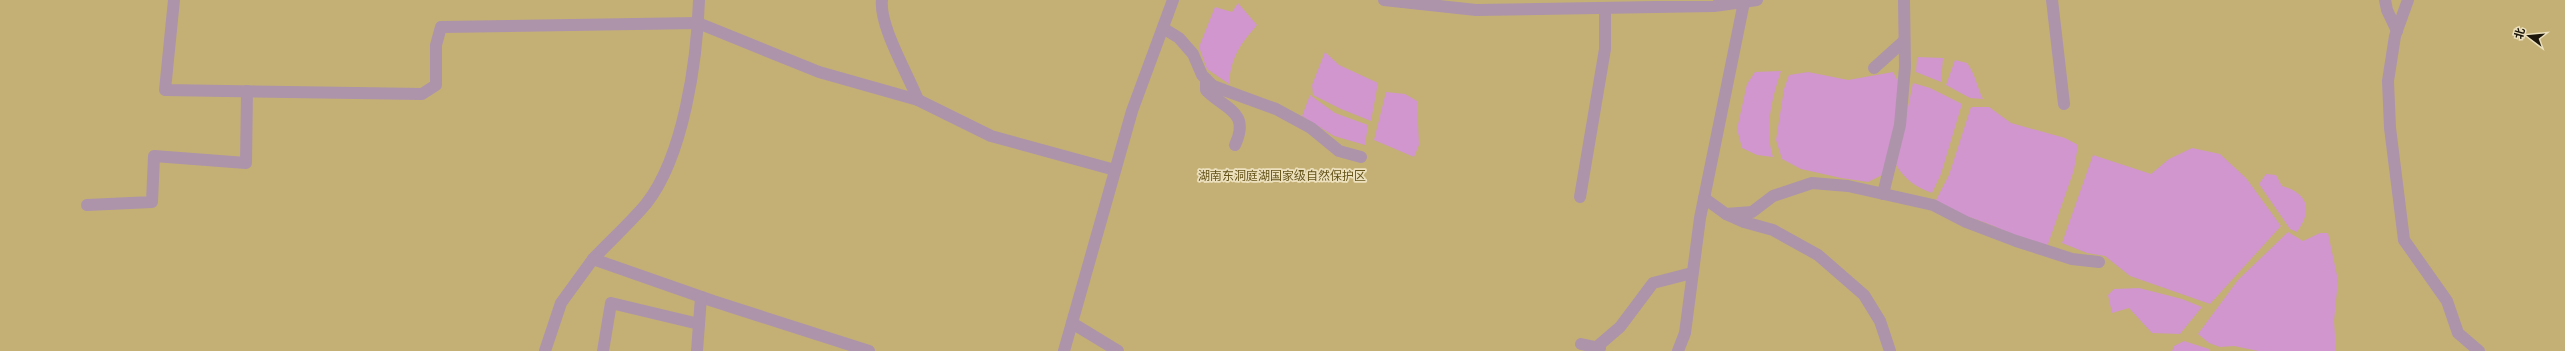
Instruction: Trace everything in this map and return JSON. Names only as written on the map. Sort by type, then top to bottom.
[{"type":"street","points":[[174,0],[165,90],[422,94],[436,85],[436,45],[441,27],[698,23],[818,72],[918,100],[991,136],[1115,170]]},
{"type":"street","points":[[545,351],[561,303],[593,259],[647,203],[670,163],[680,135],[698,23],[699,0]]},
{"type":"street","points":[[882,0],[881,8],[887,31],[918,100]]},
{"type":"street","points":[[1064,351],[1132,111],[1173,0]]},
{"type":"street","points":[[1384,0],[1476,10],[1714,6],[1757,0]]},
{"type":"street","points":[[1883,194],[1900,125],[1905,67],[1904,0]]},
{"type":"street","points":[[2052,0],[2064,104]]},
{"type":"street","points":[[2385,0],[2387,10],[2397,31]]},
{"type":"street","points":[[2408,0],[2397,31],[2388,81],[2390,128],[2404,240],[2447,301],[2458,333],[2479,351]]},
{"type":"street","points":[[1678,351],[1685,333],[1692,273],[1704,198],[1744,2]]},
{"type":"street","points":[[1580,197],[1605,49],[1605,9]]},
{"type":"street","points":[[1163,28],[1179,38],[1193,54],[1202,75],[1213,86],[1276,109],[1311,128],[1339,151],[1361,157]]},
{"type":"street","points":[[1874,68],[1904,41]]},
{"type":"street","points":[[1206,79],[1206,90],[1214,98],[1232,108],[1239,121],[1240,135],[1235,146]]},
{"type":"street","points":[[88,206],[152,202],[154,156],[246,163],[247,91]]},
{"type":"street","points":[[1726,214],[1752,212],[1773,196],[1812,184],[1848,186],[1934,205],[1966,222],[2016,241],[2072,259],[2100,262]]},
{"type":"street","points":[[1704,198],[1726,214],[1744,222],[1773,230],[1818,255],[1864,295],[1880,321],[1890,351]]},
{"type":"street","points":[[593,259],[701,297],[869,351]]},
{"type":"street","points":[[1582,344],[1598,350],[1620,327],[1653,283],[1692,273]]},
{"type":"street","points":[[697,351],[701,297]]},
{"type":"street","points":[[603,351],[611,303],[699,324]]},
{"type":"street","points":[[1072,323],[1118,351]]},
{"type":"green space","name":"湖南东洞庭湖国家级自然保护区","points":[[0,0],[2565,0],[2565,351],[0,351]]},
{"type":"shaded area","points":[[1238,3],[1257,25],[1237,52],[1232,66],[1229,84],[1207,69],[1199,47],[1215,7],[1232,12]]},
{"type":"shaded area","points":[[1325,52],[1339,65],[1378,83],[1371,121],[1341,109],[1313,95],[1312,85]]},
{"type":"shaded area","points":[[1917,57],[1943,58],[1941,82],[1916,72]]},
{"type":"shaded area","points":[[1955,60],[1967,63],[1972,71],[1983,99],[1970,98],[1946,85]]},
{"type":"shaded area","points":[[1781,71],[1770,114],[1769,136],[1773,157],[1757,155],[1742,148],[1737,129],[1747,84],[1755,72]]},
{"type":"shaded area","points":[[1808,72],[1848,80],[1893,72],[1900,85],[1890,156],[1884,174],[1868,182],[1841,178],[1801,169],[1782,159],[1776,140],[1784,89],[1789,75]]},
{"type":"shaded area","points":[[1913,83],[1930,88],[1962,104],[1941,174],[1932,193],[1911,182],[1903,175],[1896,165]]},
{"type":"shaded area","points":[[1386,92],[1405,94],[1417,101],[1419,145],[1414,157],[1374,140]]},
{"type":"shaded area","points":[[1310,95],[1335,113],[1368,125],[1365,145],[1334,136],[1302,116]]},
{"type":"shaded area","points":[[1971,107],[1989,107],[2011,123],[2065,138],[2078,145],[2074,170],[2047,247],[1949,210],[1936,200],[1949,175]]},
{"type":"shaded area","points":[[2192,148],[2220,154],[2246,178],[2281,226],[2210,304],[2130,276],[2105,256],[2087,253],[2062,243],[2093,155],[2151,174],[2169,159]]},
{"type":"shaded area","points":[[2266,174],[2276,175],[2282,186],[2298,193],[2305,203],[2305,217],[2297,232],[2290,229],[2259,184]]},
{"type":"shaded area","points":[[2288,232],[2303,241],[2320,233],[2328,233],[2338,280],[2334,321],[2336,351],[2258,351],[2234,346],[2220,347],[2209,343],[2198,334],[2238,280]]},
{"type":"shaded area","points":[[2139,288],[2182,299],[2202,307],[2180,334],[2152,333],[2129,308],[2112,313],[2108,295],[2114,289]]},
{"type":"shaded area","points":[[2184,341],[2209,349],[2209,351],[2172,351],[2174,346]]}]
